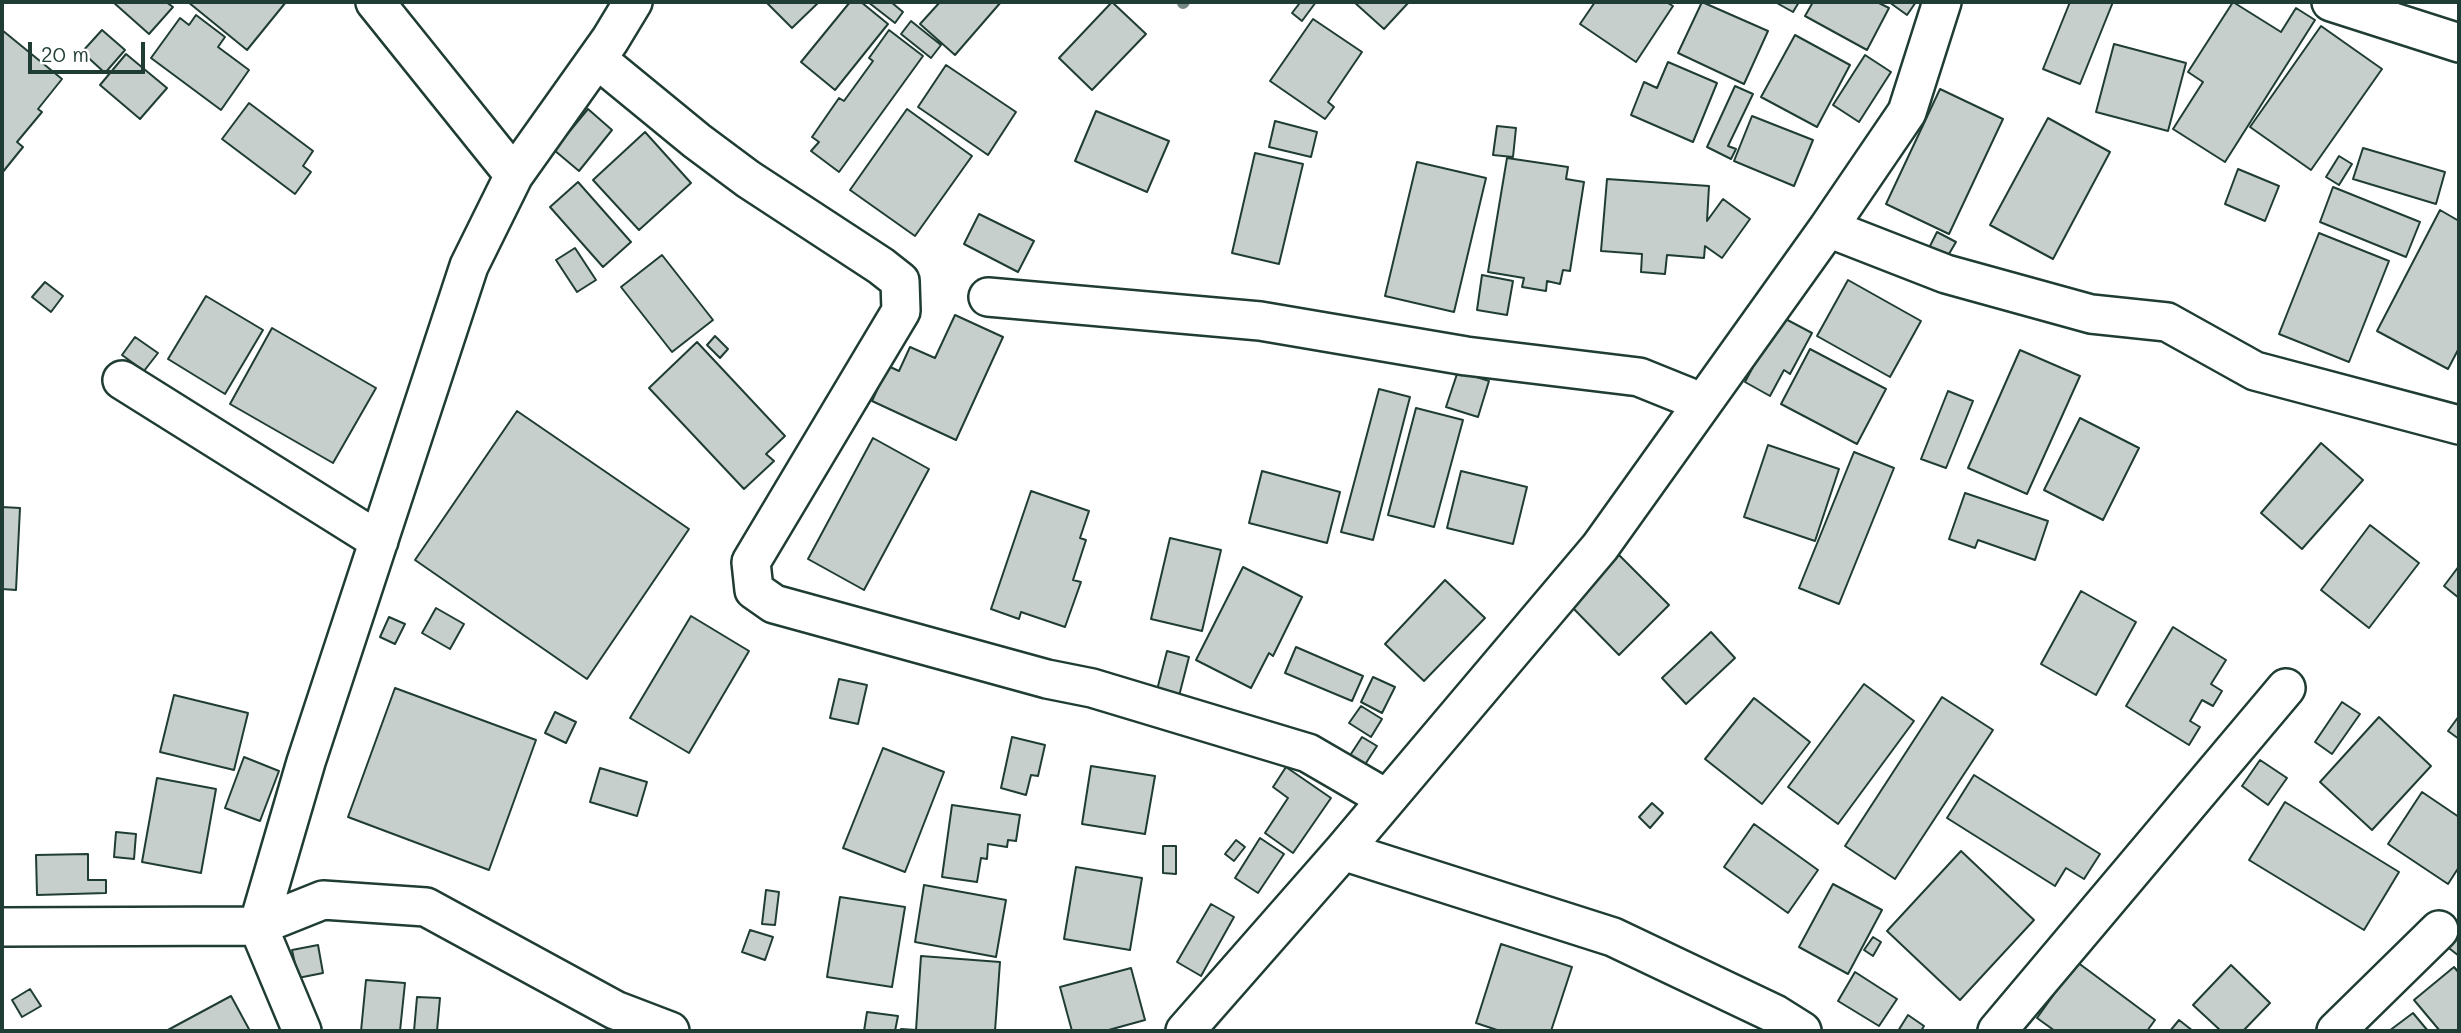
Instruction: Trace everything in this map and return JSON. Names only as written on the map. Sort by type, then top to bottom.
[{"type":"street","points":[[375,2],[514,175]]},
{"type":"street","points":[[302,1031],[258,926],[306,762],[469,265],[514,175],[597,59],[633,2]]},
{"type":"street","points":[[1185,1031],[1387,799],[1600,547],[1907,113],[1942,2]]},
{"type":"street","points":[[2331,2],[2459,43]]},
{"type":"street","points":[[597,59],[748,179],[900,281],[901,311],[751,562],[754,590],[774,604],[1047,679],[1093,688],[1308,753],[1387,799]]},
{"type":"street","points":[[1828,228],[1945,274],[2091,314],[2167,322],[2255,371],[2459,425]]},
{"type":"street","points":[[988,297],[1260,321],[1466,356],[1639,377],[1701,402]]},
{"type":"street","points":[[122,380],[379,541]]},
{"type":"street","points":[[1997,1031],[2286,688]]},
{"type":"street","points":[[1342,851],[1613,937],[1784,1025]]},
{"type":"street","points":[[2,927],[258,926],[323,900],[426,908],[615,1010],[670,1031]]},
{"type":"street","points":[[2336,1031],[2439,930]]},
{"type":"building","points":[[113,2],[166,2],[173,7],[149,34]]},
{"type":"building","points":[[188,2],[286,2],[247,50]]},
{"type":"building","points":[[766,2],[819,2],[792,28]]},
{"type":"building","points":[[850,2],[861,2],[888,24],[835,90],[801,62]]},
{"type":"building","points":[[868,2],[891,2],[903,12],[895,23]]},
{"type":"building","points":[[940,2],[1001,2],[955,55],[920,24]]},
{"type":"building","points":[[1112,2],[1146,34],[1092,90],[1059,58]]},
{"type":"building","points":[[1296,2],[1316,2],[1302,21],[1292,13],[1299,4]]},
{"type":"building","points":[[1354,2],[1409,2],[1384,29]]},
{"type":"building","points":[[1595,2],[1666,2],[1673,6],[1636,62],[1580,24]]},
{"type":"building","points":[[1702,2],[1768,31],[1744,84],[1678,53]]},
{"type":"building","points":[[1775,2],[1799,2],[1793,12]]},
{"type":"building","points":[[1813,2],[1877,2],[1889,8],[1867,50],[1805,16]]},
{"type":"building","points":[[1889,2],[1916,2],[1907,15]]},
{"type":"building","points":[[2070,2],[2113,2],[2080,84],[2043,69]]},
{"type":"building","points":[[2233,2],[2281,32],[2296,8],[2315,20],[2225,162],[2173,129],[2203,82],[2188,72]]},
{"type":"building","points":[[196,15],[225,37],[218,47],[249,70],[221,110],[151,58],[180,18],[189,25]]},
{"type":"building","points":[[1313,19],[1362,52],[1328,102],[1334,107],[1325,119],[1270,81]]},
{"type":"building","points":[[911,21],[941,45],[931,58],[901,34]]},
{"type":"building","points":[[2321,26],[2382,69],[2311,170],[2250,127]]},
{"type":"building","points":[[2,30],[62,79],[38,109],[42,112],[17,142],[23,147],[2,173]]},
{"type":"building","points":[[102,30],[125,50],[105,73],[82,52]]},
{"type":"building","points":[[889,30],[923,56],[839,172],[811,151],[819,142],[812,137],[839,98],[844,101],[873,61],[869,58]]},
{"type":"building","points":[[1795,35],[1850,65],[1817,127],[1761,97]]},
{"type":"building","points":[[2114,44],[2186,63],[2168,131],[2096,112]]},
{"type":"building","points":[[126,54],[167,88],[140,119],[100,85]]},
{"type":"building","points":[[1865,55],[1891,72],[1859,122],[1833,105]]},
{"type":"building","points":[[1668,62],[1717,83],[1693,142],[1631,115],[1644,82],[1657,88]]},
{"type":"building","points":[[946,65],[1016,112],[988,155],[918,107]]},
{"type":"building","points":[[1735,86],[1753,94],[1728,146],[1736,149],[1731,159],[1707,147]]},
{"type":"building","points":[[1940,89],[2003,119],[1949,234],[1886,204]]},
{"type":"building","points":[[249,103],[313,151],[303,166],[311,172],[295,194],[222,139]]},
{"type":"building","points":[[588,109],[612,130],[579,171],[554,150]]},
{"type":"building","points":[[907,109],[972,156],[915,236],[850,190]]},
{"type":"building","points":[[1096,111],[1169,141],[1147,192],[1075,161]]},
{"type":"building","points":[[1752,116],[1813,140],[1794,186],[1734,161]]},
{"type":"building","points":[[2048,118],[2110,152],[2053,259],[1990,225]]},
{"type":"building","points":[[1275,121],[1317,132],[1311,157],[1269,147]]},
{"type":"building","points":[[1497,126],[1516,128],[1513,157],[1493,155]]},
{"type":"building","points":[[645,132],[691,183],[639,230],[593,180]]},
{"type":"building","points":[[2363,148],[2445,172],[2436,204],[2353,179]]},
{"type":"building","points":[[1255,153],[1303,164],[1279,264],[1232,253]]},
{"type":"building","points":[[2339,156],[2352,164],[2339,185],[2326,177]]},
{"type":"building","points":[[1507,158],[1568,167],[1566,179],[1584,182],[1570,271],[1563,270],[1560,284],[1547,281],[1546,291],[1522,287],[1524,278],[1488,272]]},
{"type":"building","points":[[1417,162],[1486,178],[1454,312],[1385,296]]},
{"type":"building","points":[[2238,169],[2279,186],[2265,221],[2225,204]]},
{"type":"building","points":[[1607,179],[1709,186],[1707,221],[1723,199],[1750,219],[1722,258],[1705,246],[1704,258],[1667,255],[1665,274],[1641,272],[1642,254],[1601,251]]},
{"type":"building","points":[[578,182],[631,242],[603,267],[550,207]]},
{"type":"building","points":[[2333,187],[2420,222],[2406,257],[2320,222]]},
{"type":"building","points":[[2440,210],[2459,221],[2459,348],[2448,369],[2377,331]]},
{"type":"building","points":[[979,214],[1034,241],[1018,272],[964,244]]},
{"type":"building","points":[[1937,232],[1956,242],[1946,259],[1928,250]]},
{"type":"building","points":[[2319,233],[2389,261],[2349,362],[2279,334]]},
{"type":"building","points":[[575,248],[596,280],[577,292],[556,260]]},
{"type":"building","points":[[662,255],[713,320],[672,352],[621,287]]},
{"type":"building","points":[[1482,275],[1513,281],[1507,315],[1477,310]]},
{"type":"building","points":[[1848,280],[1921,321],[1890,377],[1817,336]]},
{"type":"building","points":[[45,282],[63,296],[51,312],[32,297]]},
{"type":"building","points":[[206,296],[263,330],[225,394],[168,359]]},
{"type":"building","points":[[955,315],[1003,337],[956,440],[872,401],[888,366],[899,371],[910,347],[935,358]]},
{"type":"building","points":[[1780,316],[1812,333],[1790,374],[1784,370],[1770,396],[1745,382]]},
{"type":"building","points":[[272,328],[376,388],[333,463],[230,404]]},
{"type":"building","points":[[715,336],[728,349],[720,358],[707,345]]},
{"type":"building","points":[[135,337],[158,353],[144,371],[122,355]]},
{"type":"building","points":[[697,342],[785,436],[766,454],[774,461],[744,489],[649,388]]},
{"type":"building","points":[[1810,349],[1886,389],[1857,444],[1781,404]]},
{"type":"building","points":[[2020,350],[2080,376],[2027,494],[1968,468]]},
{"type":"building","points":[[1458,371],[1489,381],[1478,417],[1446,407]]},
{"type":"building","points":[[1379,389],[1410,397],[1373,540],[1341,532]]},
{"type":"building","points":[[1948,391],[1973,401],[1946,468],[1921,459]]},
{"type":"building","points":[[1416,408],[1463,420],[1434,527],[1388,515]]},
{"type":"building","points":[[517,411],[689,529],[587,679],[415,560]]},
{"type":"building","points":[[2080,418],[2139,448],[2103,520],[2044,490]]},
{"type":"building","points":[[873,438],[929,469],[864,590],[808,559]]},
{"type":"building","points":[[2321,443],[2363,480],[2302,549],[2261,513]]},
{"type":"building","points":[[1768,445],[1839,469],[1815,541],[1744,517]]},
{"type":"building","points":[[1854,452],[1894,468],[1839,604],[1799,588]]},
{"type":"building","points":[[1262,471],[1340,492],[1327,543],[1249,523]]},
{"type":"building","points":[[1461,471],[1527,487],[1513,544],[1447,528]]},
{"type":"building","points":[[1031,491],[1089,511],[1080,538],[1086,540],[1073,580],[1081,582],[1065,627],[1021,612],[1019,619],[991,609]]},
{"type":"building","points":[[1965,493],[2048,521],[2035,560],[1978,540],[1975,548],[1949,539]]},
{"type":"building","points":[[2,507],[20,508],[16,590],[2,589]]},
{"type":"building","points":[[2370,525],[2419,563],[2369,628],[2321,590]]},
{"type":"building","points":[[1170,538],[1221,550],[1202,631],[1151,619]]},
{"type":"building","points":[[1619,555],[1669,605],[1619,655],[1569,604]]},
{"type":"building","points":[[2459,566],[2459,598],[2444,586]]},
{"type":"building","points":[[1243,567],[1302,597],[1273,656],[1269,653],[1251,688],[1196,660]]},
{"type":"building","points":[[1445,580],[1485,618],[1424,681],[1385,644]]},
{"type":"building","points":[[2081,591],[2136,622],[2096,695],[2041,664]]},
{"type":"building","points":[[436,608],[464,624],[450,649],[422,633]]},
{"type":"building","points":[[691,616],[749,651],[689,753],[630,718]]},
{"type":"building","points":[[389,617],[405,624],[395,644],[380,637]]},
{"type":"building","points":[[2173,627],[2226,660],[2211,684],[2222,691],[2213,706],[2202,700],[2190,721],[2200,727],[2189,745],[2126,706]]},
{"type":"building","points":[[1711,632],[1735,658],[1686,704],[1662,678]]},
{"type":"building","points":[[1296,647],[1363,676],[1352,701],[1285,673]]},
{"type":"building","points":[[1167,651],[1189,657],[1179,696],[1157,690]]},
{"type":"building","points":[[1373,677],[1395,687],[1382,713],[1361,702]]},
{"type":"building","points":[[839,679],[867,685],[858,724],[830,718]]},
{"type":"building","points":[[1864,684],[1914,721],[1838,824],[1788,787]]},
{"type":"building","points":[[395,688],[536,740],[489,870],[348,817]]},
{"type":"building","points":[[174,695],[248,713],[234,770],[160,752]]},
{"type":"building","points":[[1942,697],[1993,730],[1895,879],[1845,846]]},
{"type":"building","points":[[1754,698],[1810,742],[1762,804],[1705,759]]},
{"type":"building","points":[[2342,702],[2360,714],[2332,754],[2315,742]]},
{"type":"building","points":[[1361,706],[1382,719],[1371,737],[1349,723]]},
{"type":"building","points":[[555,712],[576,722],[566,743],[545,733]]},
{"type":"building","points":[[2459,716],[2459,739],[2448,731]]},
{"type":"building","points":[[2379,717],[2431,766],[2372,830],[2320,782]]},
{"type":"building","points":[[1012,737],[1045,745],[1038,776],[1031,775],[1026,795],[1001,788]]},
{"type":"building","points":[[1362,737],[1377,746],[1364,766],[1349,757]]},
{"type":"building","points":[[883,748],[944,772],[905,872],[843,848]]},
{"type":"building","points":[[244,757],[279,771],[260,821],[225,808]]},
{"type":"building","points":[[2260,760],[2287,778],[2268,805],[2242,786]]},
{"type":"building","points":[[1091,766],[1155,776],[1145,834],[1082,824]]},
{"type":"building","points":[[1286,767],[1331,798],[1293,853],[1265,833],[1288,798],[1273,787]]},
{"type":"building","points":[[600,768],[647,782],[637,816],[590,802]]},
{"type":"building","points":[[1974,775],[2100,854],[2084,879],[2066,868],[2055,886],[1947,818]]},
{"type":"building","points":[[157,778],[216,789],[201,873],[142,862]]},
{"type":"building","points":[[2422,792],[2459,817],[2459,867],[2448,884],[2388,844]]},
{"type":"building","points":[[2285,802],[2399,872],[2364,930],[2249,860]]},
{"type":"building","points":[[1652,803],[1663,813],[1650,828],[1639,817]]},
{"type":"building","points":[[952,805],[1020,815],[1016,841],[1008,840],[1007,847],[988,844],[987,859],[981,858],[977,882],[942,877]]},
{"type":"building","points":[[1754,824],[1818,870],[1788,913],[1724,867]]},
{"type":"building","points":[[116,832],[136,834],[134,859],[114,857]]},
{"type":"building","points":[[1260,838],[1284,854],[1258,893],[1235,878]]},
{"type":"building","points":[[1236,840],[1245,847],[1234,861],[1225,854]]},
{"type":"building","points":[[1163,846],[1176,846],[1176,874],[1163,873]]},
{"type":"building","points":[[1961,851],[2034,920],[1960,1000],[1887,931]]},
{"type":"building","points":[[88,854],[88,880],[106,880],[106,893],[37,895],[36,855]]},
{"type":"building","points":[[1076,867],[1142,878],[1130,950],[1064,939]]},
{"type":"building","points":[[1833,884],[1882,910],[1848,974],[1799,947]]},
{"type":"building","points":[[924,885],[1006,900],[996,957],[915,942]]},
{"type":"building","points":[[766,890],[779,892],[775,925],[762,924]]},
{"type":"building","points":[[840,897],[905,907],[892,987],[827,977]]},
{"type":"building","points":[[1211,904],[1234,917],[1201,976],[1177,962]]},
{"type":"building","points":[[750,930],[773,937],[765,960],[742,952]]},
{"type":"building","points":[[2456,932],[2459,935],[2459,956],[2445,945]]},
{"type":"building","points":[[1873,937],[1881,942],[1873,956],[1864,950]]},
{"type":"building","points":[[1501,944],[1572,967],[1551,1031],[1500,1031],[1476,1023]]},
{"type":"building","points":[[318,945],[323,973],[298,978],[292,950]]},
{"type":"building","points":[[921,956],[1000,962],[995,1031],[901,1031],[916,1030]]},
{"type":"building","points":[[2077,962],[2155,1020],[2147,1031],[2055,1031],[2037,1018]]},
{"type":"building","points":[[2231,965],[2270,1003],[2243,1031],[2221,1031],[2193,1005]]},
{"type":"building","points":[[2454,967],[2459,973],[2459,1031],[2440,1031],[2414,1000]]},
{"type":"building","points":[[1131,968],[1145,1020],[1105,1031],[1072,1031],[1060,987]]},
{"type":"building","points":[[1855,972],[1897,999],[1879,1026],[1838,1001]]},
{"type":"building","points":[[366,980],[405,983],[400,1031],[361,1031]]},
{"type":"building","points":[[30,989],[41,1006],[22,1017],[12,1000]]},
{"type":"building","points":[[231,996],[250,1031],[166,1031]]},
{"type":"building","points":[[417,997],[440,998],[437,1031],[414,1031]]},
{"type":"building","points":[[867,1012],[898,1016],[895,1031],[864,1031]]},
{"type":"building","points":[[2413,1013],[2428,1031],[2389,1031]]},
{"type":"building","points":[[1908,1015],[1924,1026],[1921,1031],[1898,1031]]},
{"type":"building","points":[[2179,1020],[2193,1031],[2170,1031]]}]
